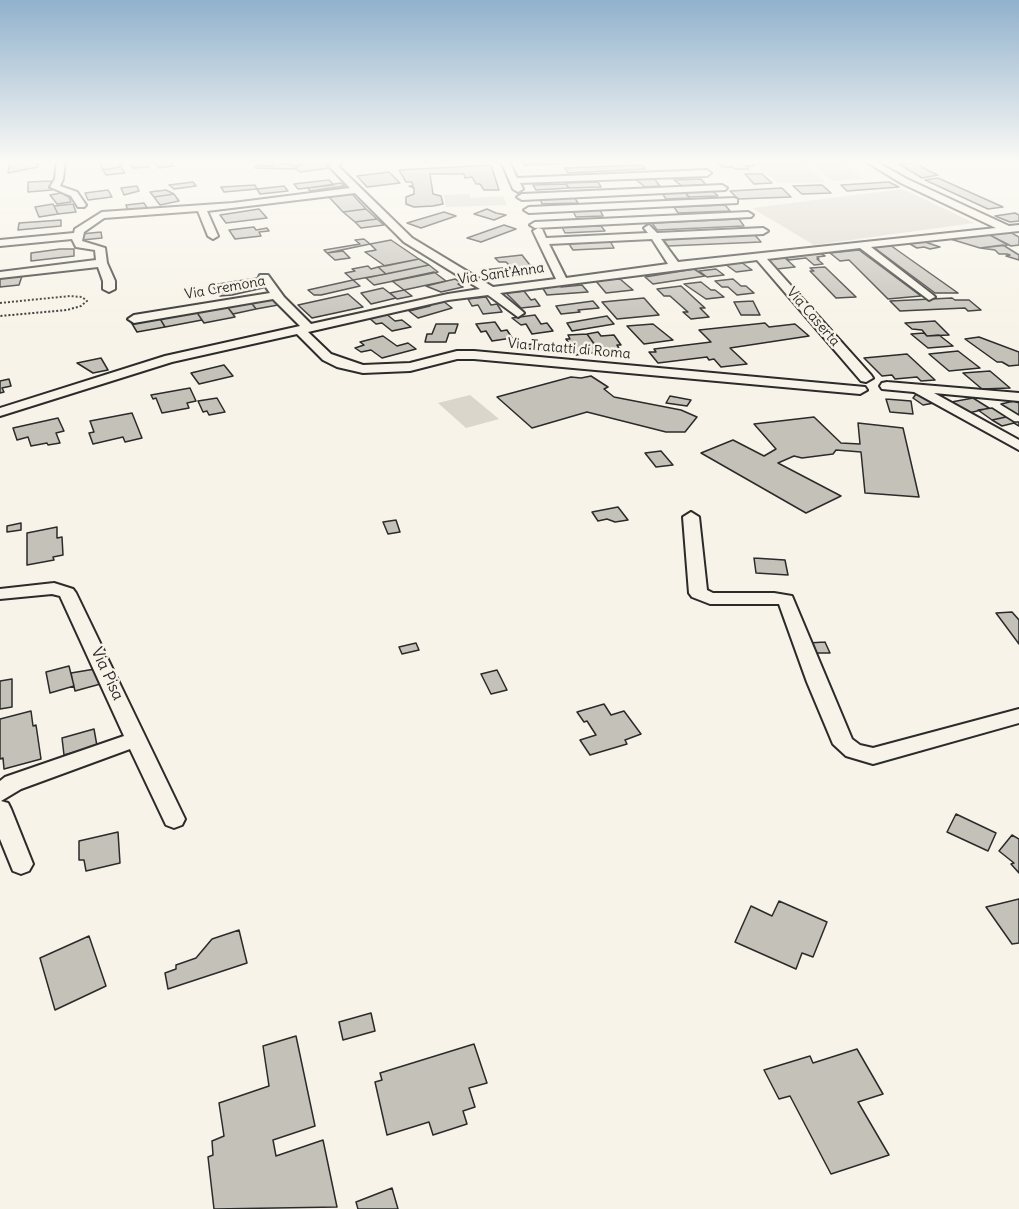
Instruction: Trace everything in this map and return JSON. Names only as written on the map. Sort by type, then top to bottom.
[{"type":"street","points":[[99,217],[79,231],[78,244],[100,248],[109,289]]},
{"type":"street","points":[[205,217],[213,236]]},
{"type":"street","points":[[385,217],[408,240],[489,290],[518,313]]},
{"type":"street","points":[[531,217],[562,280]]},
{"type":"street","points":[[641,217],[675,266]]},
{"type":"street","points":[[535,225],[697,217]]},
{"type":"street","points":[[750,217],[774,242]]},
{"type":"street","points":[[982,217],[1007,229]]},
{"type":"street","name":"Via Sant'Anna","points":[[0,412],[169,359],[448,297],[562,280],[759,256],[774,242],[863,246],[1019,228]]},
{"type":"street","points":[[0,243],[77,236]]},
{"type":"street","points":[[543,241],[654,236],[774,242]]},
{"type":"street","points":[[863,246],[929,297]]},
{"type":"street","name":"Via Caserta","points":[[759,256],[859,385]]},
{"type":"street","points":[[0,275],[102,263]]},
{"type":"street","points":[[264,277],[279,296]]},
{"type":"street","name":"Via Cremona","points":[[134,319],[271,295],[279,296],[304,329]]},
{"type":"street","name":"Via Tratatti di Roma","points":[[304,329],[327,357],[342,364],[363,369],[410,367],[457,355],[474,355],[859,385],[879,393],[886,390],[887,386],[915,388]]},
{"type":"street","points":[[915,388],[1019,397]]},
{"type":"street","points":[[915,388],[1019,446]]},
{"type":"street","points":[[691,518],[698,593],[710,599],[780,598],[786,600],[844,744],[853,751],[873,756],[1019,716]]},
{"type":"street","name":"Via Pisa","points":[[0,594],[54,588],[67,593],[174,819]]},
{"type":"street","points":[[0,793],[13,783],[137,740]]},
{"type":"street","points":[[0,809],[21,864]]},
{"type":"path","points":[[0,303],[70,296],[87,300],[81,306],[67,310],[0,316]]},
{"type":"shaded area","points":[[768,217],[962,217],[974,223],[814,245]]},
{"type":"shaded area","points":[[470,395],[499,419],[466,428],[438,403]]},
{"type":"building","points":[[222,217],[267,218],[226,223]]},
{"type":"building","points":[[350,217],[377,219],[355,222]]},
{"type":"building","points":[[426,217],[452,217],[421,228],[407,223]]},
{"type":"building","points":[[999,217],[1019,217],[1019,221],[1010,222]]},
{"type":"building","points":[[377,219],[384,225],[361,228],[355,222]]},
{"type":"building","points":[[739,219],[744,226],[657,230],[652,223]]},
{"type":"building","points":[[61,220],[61,226],[18,230],[19,223]]},
{"type":"building","points":[[504,225],[516,229],[481,242],[467,238]]},
{"type":"building","points":[[601,226],[605,231],[565,233],[562,227]]},
{"type":"building","points":[[254,227],[256,230],[267,228],[269,231],[259,232],[261,236],[235,239],[229,230]]},
{"type":"building","points":[[1008,231],[1019,237],[1019,245],[1011,246],[988,234]]},
{"type":"building","points":[[101,232],[102,238],[82,240],[81,234]]},
{"type":"building","points":[[754,234],[761,242],[668,246],[663,239]]},
{"type":"building","points":[[988,234],[1008,245],[980,248],[947,238]]},
{"type":"building","points":[[364,239],[370,244],[327,253],[324,250],[360,244],[355,240]]},
{"type":"building","points":[[391,240],[419,259],[385,266],[365,252],[376,250],[370,244]]},
{"type":"building","points":[[610,241],[614,248],[573,250],[569,244]]},
{"type":"building","points":[[922,241],[940,247],[917,248],[910,244]]},
{"type":"building","points":[[890,245],[958,293],[935,293],[872,246]]},
{"type":"building","points":[[1003,245],[1019,255],[1019,260],[1006,256],[1010,255],[1007,254],[999,254],[995,250],[980,248]]},
{"type":"building","points":[[74,249],[74,256],[31,261],[31,253]]},
{"type":"building","points":[[859,250],[921,296],[888,299],[849,260],[840,261],[830,253]]},
{"type":"building","points":[[343,251],[350,258],[335,260],[327,253]]},
{"type":"building","points":[[820,253],[825,256],[817,257],[819,259],[817,259],[823,264],[814,265],[806,258],[789,260],[784,256]]},
{"type":"building","points":[[522,255],[537,274],[500,276],[490,279],[483,270],[511,267],[506,262],[499,262],[495,258]]},
{"type":"building","points":[[785,258],[795,267],[777,269],[767,259]]},
{"type":"building","points":[[419,259],[429,265],[386,274],[378,267]]},
{"type":"building","points":[[741,262],[752,270],[736,272],[725,264]]},
{"type":"building","points":[[429,265],[438,272],[374,285],[366,278]]},
{"type":"building","points":[[368,266],[371,269],[378,267],[386,274],[353,280],[345,273],[355,271],[352,269]]},
{"type":"building","points":[[825,267],[856,297],[836,298],[810,271],[814,271],[810,268]]},
{"type":"building","points":[[694,269],[705,276],[653,284],[645,277]]},
{"type":"building","points":[[716,269],[724,275],[707,277],[699,271]]},
{"type":"building","points":[[434,272],[446,281],[404,290],[392,281]]},
{"type":"building","points":[[22,276],[19,285],[0,287],[0,278]]},
{"type":"building","points":[[257,278],[265,286],[263,288],[232,295],[220,296],[212,285]]},
{"type":"building","points":[[455,279],[462,283],[458,284],[463,287],[441,292],[426,286]]},
{"type":"building","points":[[620,279],[633,290],[606,293],[595,280]]},
{"type":"building","points":[[733,279],[754,293],[737,295],[728,287],[722,287],[715,281]]},
{"type":"building","points":[[353,280],[360,286],[321,295],[314,295],[308,290]]},
{"type":"building","points":[[701,282],[724,297],[706,299],[684,284]]},
{"type":"building","points":[[560,285],[561,287],[582,285],[588,292],[547,295],[542,287]]},
{"type":"building","points":[[681,286],[705,308],[700,308],[709,317],[691,319],[683,312],[688,312],[670,296],[664,296],[657,289]]},
{"type":"building","points":[[383,288],[396,298],[371,304],[361,293]]},
{"type":"building","points":[[404,290],[412,296],[397,299],[390,293]]},
{"type":"building","points":[[524,291],[540,306],[521,308],[506,293]]},
{"type":"building","points":[[348,294],[363,307],[312,318],[298,305]]},
{"type":"building","points":[[271,297],[278,305],[256,309],[250,301]]},
{"type":"building","points":[[486,297],[491,305],[497,304],[502,312],[483,314],[478,305],[472,306],[468,299]]},
{"type":"building","points":[[644,298],[659,315],[617,319],[602,302]]},
{"type":"building","points":[[952,298],[969,300],[981,310],[968,311],[965,308],[900,311],[890,301]]},
{"type":"building","points":[[250,301],[256,309],[233,314],[226,305]]},
{"type":"building","points":[[443,301],[452,308],[418,318],[409,311],[430,306],[427,304]]},
{"type":"building","points":[[593,301],[599,308],[561,314],[556,306]]},
{"type":"building","points":[[753,301],[760,315],[741,315],[734,302]]},
{"type":"building","points":[[226,305],[235,317],[204,323],[196,311]]},
{"type":"building","points":[[196,311],[202,320],[165,327],[159,317]]},
{"type":"building","points":[[385,313],[395,321],[402,320],[411,327],[392,331],[382,323],[376,324],[368,317]]},
{"type":"building","points":[[535,315],[541,324],[547,323],[553,331],[532,334],[526,324],[521,325],[512,318]]},
{"type":"building","points":[[607,316],[614,324],[572,331],[567,323]]},
{"type":"building","points":[[159,317],[165,327],[137,332],[131,322]]},
{"type":"building","points":[[935,321],[949,335],[927,336],[922,330],[912,329],[905,323]]},
{"type":"building","points":[[495,322],[501,331],[507,330],[512,338],[492,341],[486,331],[481,332],[476,324]]},
{"type":"building","points":[[765,323],[769,327],[795,324],[809,336],[730,348],[747,364],[721,367],[714,359],[709,360],[707,357],[658,363],[649,352],[656,352],[654,349],[711,342],[699,330]]},
{"type":"building","points":[[436,324],[458,324],[455,333],[449,333],[446,342],[425,342],[427,334],[432,334]]},
{"type":"building","points":[[653,324],[673,340],[644,344],[627,326]]},
{"type":"building","points":[[598,332],[601,336],[614,335],[621,345],[617,345],[620,350],[600,352],[587,334]]},
{"type":"building","points":[[924,333],[927,336],[939,335],[953,346],[928,348],[911,334]]},
{"type":"building","points":[[587,334],[600,352],[576,355],[566,339],[570,339],[568,335]]},
{"type":"building","points":[[383,336],[397,346],[408,343],[416,349],[382,358],[371,350],[361,352],[355,348],[364,345],[360,342]]},
{"type":"building","points":[[979,337],[1019,352],[1019,365],[1009,366],[997,362],[965,339]]},
{"type":"building","points":[[546,343],[550,351],[523,348],[522,345]]},
{"type":"building","points":[[958,351],[980,368],[949,371],[929,354]]},
{"type":"building","points":[[907,354],[935,380],[921,381],[917,377],[895,379],[892,375],[882,376],[864,358]]},
{"type":"building","points":[[101,358],[108,370],[93,373],[77,363]]},
{"type":"building","points":[[224,365],[233,376],[199,384],[191,373]]},
{"type":"building","points":[[990,371],[1010,388],[982,389],[963,373]]},
{"type":"building","points":[[591,376],[608,387],[604,389],[614,397],[681,410],[697,417],[685,432],[666,432],[587,412],[532,428],[497,397],[571,377]]},
{"type":"building","points":[[9,379],[11,386],[2,388],[4,392],[0,393],[0,381]]},
{"type":"building","points":[[190,388],[196,401],[187,403],[189,408],[162,413],[156,398],[153,399],[151,395]]},
{"type":"building","points":[[917,393],[934,403],[923,405],[913,398]]},
{"type":"building","points":[[670,396],[691,400],[687,406],[666,403]]},
{"type":"building","points":[[217,398],[225,412],[209,415],[207,411],[203,412],[198,401]]},
{"type":"building","points":[[973,398],[989,408],[965,414],[946,403]]},
{"type":"building","points":[[886,399],[911,401],[913,414],[890,412]]},
{"type":"building","points":[[1014,401],[1019,403],[1019,415],[1001,404]]},
{"type":"building","points":[[992,408],[1006,417],[992,420],[978,410]]},
{"type":"building","points":[[132,413],[142,438],[125,442],[123,437],[93,444],[89,433],[94,432],[90,421]]},
{"type":"building","points":[[814,417],[841,443],[860,444],[858,423],[903,428],[919,497],[865,493],[861,452],[836,450],[833,454],[802,458],[794,456],[778,463],[841,496],[806,513],[701,453],[733,440],[764,456],[776,449],[754,424]]},
{"type":"building","points":[[1006,417],[1019,422],[1019,426],[1014,423],[1002,426],[992,420]]},
{"type":"building","points":[[58,418],[64,431],[56,433],[60,443],[31,446],[28,437],[17,440],[13,428]]},
{"type":"building","points":[[661,451],[673,465],[656,467],[645,453]]},
{"type":"building","points":[[618,507],[628,520],[598,521],[592,512]]},
{"type":"building","points":[[396,520],[400,532],[388,534],[383,522]]},
{"type":"building","points":[[21,523],[21,530],[7,532],[7,526]]},
{"type":"building","points":[[57,527],[57,538],[62,537],[63,555],[53,557],[54,560],[27,565],[27,533]]},
{"type":"building","points":[[754,558],[785,560],[788,575],[756,573]]},
{"type":"building","points":[[1012,612],[1019,620],[1019,644],[996,613]]},
{"type":"building","points":[[825,642],[830,653],[812,653],[808,643]]},
{"type":"building","points":[[416,643],[419,650],[402,654],[399,647]]},
{"type":"building","points":[[69,666],[74,686],[50,693],[46,672]]},
{"type":"building","points":[[101,668],[104,683],[75,691],[71,673]]},
{"type":"building","points":[[497,670],[507,690],[491,694],[481,674]]},
{"type":"building","points":[[12,679],[12,707],[0,709],[0,681]]},
{"type":"building","points":[[604,704],[611,715],[624,711],[641,734],[625,740],[627,744],[590,755],[580,740],[596,735],[587,721],[584,722],[577,712]]},
{"type":"building","points":[[31,711],[33,726],[36,725],[41,759],[4,769],[3,758],[0,759],[0,719]]},
{"type":"building","points":[[94,729],[97,746],[64,755],[62,738]]},
{"type":"building","points":[[956,814],[996,833],[988,851],[947,832]]},
{"type":"building","points":[[118,832],[120,863],[86,871],[84,860],[79,860],[79,841]]},
{"type":"building","points":[[1012,835],[1019,839],[1019,873],[1011,864],[1014,863],[999,851]]},
{"type":"building","points":[[1019,899],[1019,943],[1012,944],[986,907]]},
{"type":"building","points":[[779,901],[827,922],[813,957],[802,953],[796,969],[735,942],[751,906],[772,916]]},
{"type":"building","points":[[239,930],[247,963],[168,989],[165,973],[176,969],[176,965],[196,958],[212,939]]},
{"type":"building","points":[[89,936],[106,986],[55,1010],[40,958]]},
{"type":"building","points":[[371,1013],[375,1031],[343,1040],[339,1022]]},
{"type":"building","points":[[296,1036],[315,1126],[273,1140],[276,1156],[323,1140],[337,1207],[214,1209],[208,1157],[213,1155],[212,1141],[224,1136],[219,1103],[269,1086],[263,1046]]},
{"type":"building","points":[[474,1044],[487,1083],[469,1088],[475,1107],[463,1111],[467,1124],[433,1135],[429,1122],[387,1135],[375,1082],[382,1080],[380,1073]]},
{"type":"building","points":[[857,1049],[883,1094],[858,1102],[889,1155],[831,1174],[790,1096],[779,1099],[764,1070],[810,1056],[813,1063]]},
{"type":"building","points":[[392,1188],[398,1209],[358,1209],[356,1202]]}]
